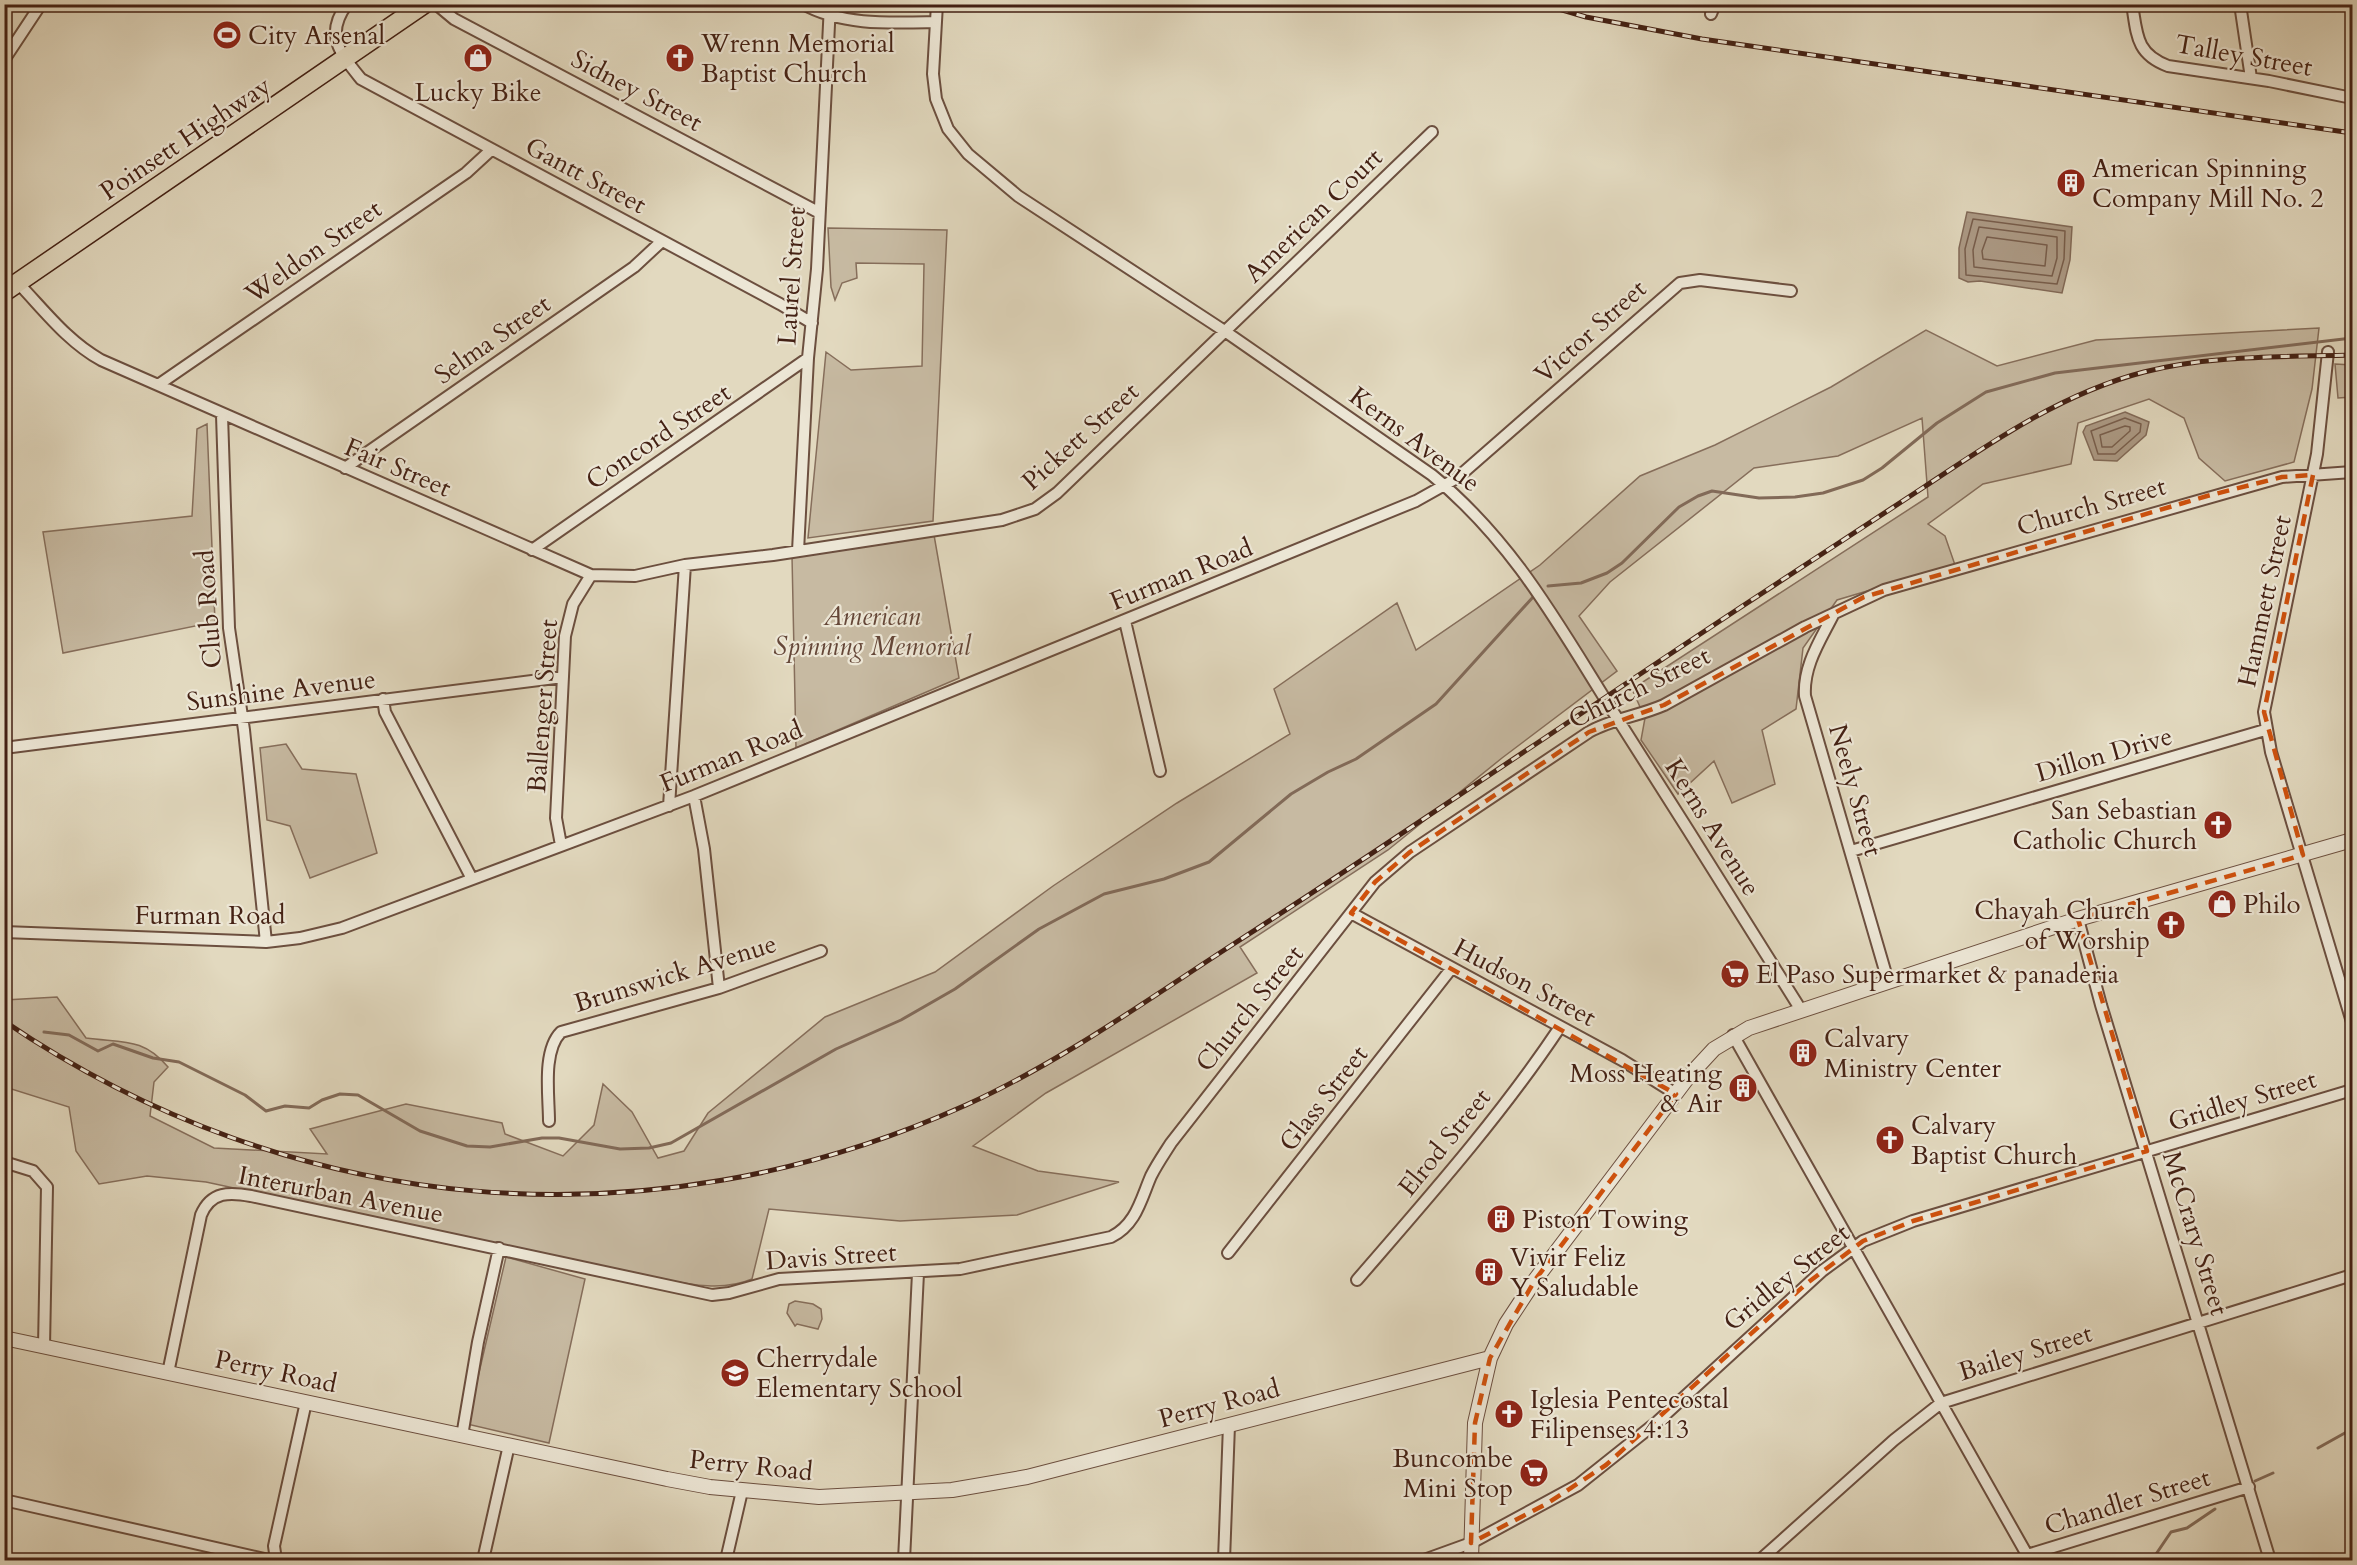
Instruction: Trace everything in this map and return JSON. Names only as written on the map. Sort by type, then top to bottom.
[{"type":"highway","name":"Poinsett Highway","points":[[11,287],[424,4]]},
{"type":"street","points":[[4,60],[41,4]]},
{"type":"street","name":"Gantt Street","points":[[347,4],[337,18],[333,33],[345,59],[367,84],[812,323]]},
{"type":"street","name":"Sidney Street","points":[[436,4],[454,19],[818,212]]},
{"type":"street","points":[[803,4],[829,17],[936,22]]},
{"type":"street","name":"Laurel Street","points":[[798,551],[830,4]]},
{"type":"street","name":"Kerns Avenue","points":[[937,4],[933,74],[936,99],[948,129],[968,154],[1018,196],[1226,332],[1445,485],[1486,524],[1511,553],[1539,593],[1801,1010]]},
{"type":"street","name":"Talley Street","points":[[2132,4],[2138,38],[2146,54],[2155,61],[2168,66],[2251,78],[2352,98]]},
{"type":"street","points":[[2240,4],[2251,78]]},
{"type":"street","name":"American Court","points":[[1226,332],[1432,132]]},
{"type":"street","name":"Weldon Street","points":[[158,385],[466,173],[491,150]]},
{"type":"street","name":"Selma Street","points":[[345,468],[634,267],[662,241]]},
{"type":"street","name":"Victor Street","points":[[1445,485],[1457,478],[1680,283],[1700,280],[1791,291]]},
{"type":"street","name":"Fair Street","points":[[11,287],[81,348],[222,415],[591,575],[635,576],[685,565],[798,551]]},
{"type":"street","name":"Pickett Street","points":[[798,551],[1002,520],[1035,509],[1057,493],[1226,332]]},
{"type":"street","name":"Hammett Street","points":[[2328,352],[2313,475],[2264,708],[2265,730],[2352,1022]]},
{"type":"street","name":"Concord Street","points":[[532,550],[808,358]]},
{"type":"street","name":"Club Road","points":[[222,415],[229,628],[266,942]]},
{"type":"street","name":"Church Street","points":[[1130,1224],[1152,1174],[1170,1143],[1375,882],[1410,852],[1602,724],[1639,716],[1664,705],[1864,597],[2207,496],[2282,477],[2352,472]]},
{"type":"street","name":"Furman Road","points":[[4,932],[266,942],[300,938],[342,928],[694,796],[1369,522],[1445,485]]},
{"type":"street","points":[[669,806],[685,565]]},
{"type":"street","name":"Ballenger Street","points":[[561,845],[556,818],[567,623],[576,597],[591,575]]},
{"type":"street","name":"Neely Street","points":[[1833,615],[1809,662],[1804,684],[1805,696],[1888,981]]},
{"type":"street","points":[[1125,621],[1160,771]]},
{"type":"street","name":"Sunshine Avenue","points":[[4,748],[563,677]]},
{"type":"street","points":[[383,699],[386,712],[472,879]]},
{"type":"street","name":"Dillon Drive","points":[[1851,851],[2265,730]]},
{"type":"street","points":[[694,796],[704,849],[719,988]]},
{"type":"street","points":[[1471,1560],[1475,1423],[1490,1358],[1506,1324],[1535,1280],[1707,1056],[1733,1035],[1801,1010],[2078,919],[2352,840]]},
{"type":"street","name":"Hudson Street","points":[[1351,913],[1560,1027],[1676,1094]]},
{"type":"street","name":"McCrary Street","points":[[2078,919],[2101,1005],[2270,1560]]},
{"type":"street","name":"Brunswick Avenue","points":[[549,1121],[551,1054],[554,1040],[561,1032],[719,988],[821,951]]},
{"type":"street","name":"Glass Street","points":[[1228,1252],[1451,969]]},
{"type":"street","name":"Elrod Street","points":[[1357,1280],[1472,1145],[1530,1072],[1560,1027]]},
{"type":"street","points":[[1733,1035],[1941,1403],[2026,1559]]},
{"type":"street","name":"Gridley Street","points":[[1424,1560],[1471,1543],[1548,1503],[1606,1465],[1657,1422],[1806,1284],[1853,1248],[1880,1233],[1913,1221],[2352,1090]]},
{"type":"street","points":[[4,1162],[33,1171],[47,1187],[44,1347]]},
{"type":"street","name":"Interurban Avenue","points":[[168,1373],[201,1215],[207,1204],[220,1195],[233,1192],[393,1228],[499,1248]]},
{"type":"street","name":"Davis Street","points":[[499,1248],[712,1294],[729,1293],[779,1279],[918,1273],[1000,1262],[1111,1237],[1130,1224]]},
{"type":"street","points":[[462,1436],[478,1341],[499,1248]]},
{"type":"street","points":[[904,1560],[918,1273]]},
{"type":"street","name":"Bailey Street","points":[[1760,1560],[1894,1440],[1941,1403],[2352,1275]]},
{"type":"street","name":"Perry Road","points":[[4,1338],[667,1479],[742,1491],[819,1497],[908,1495],[1027,1477],[1490,1358]]},
{"type":"street","points":[[276,1560],[274,1546],[306,1402]]},
{"type":"street","points":[[1224,1560],[1229,1425]]},
{"type":"street","points":[[483,1560],[509,1445]]},
{"type":"street","name":"Chandler Street","points":[[2026,1559],[2248,1487]]},
{"type":"street","points":[[726,1560],[742,1491]]},
{"type":"street","points":[[4,1500],[269,1560]]},
{"type":"highlighted area","points":[[2313,475],[2264,712],[2303,855],[2078,919],[2147,1151],[1913,1221],[1863,1241],[1806,1284],[1606,1465],[1548,1503],[1471,1543],[1475,1423],[1490,1358],[1535,1280],[1676,1094],[1351,913],[1375,882],[1410,852],[1589,732],[1664,705],[1864,597],[2207,496],[2282,477]]},
{"type":"green space","points":[[828,228],[947,230],[933,521],[808,538],[826,352],[851,370],[922,366],[924,264],[856,263],[857,278],[842,283],[835,300],[831,287]]},
{"type":"green space","points":[[2319,328],[2312,389],[2294,462],[2225,481],[2199,458],[2184,418],[2149,399],[2078,423],[2071,464],[1983,484],[1928,524],[1945,536],[1955,565],[1837,600],[1803,648],[1796,709],[1762,730],[1775,784],[1732,803],[1714,761],[1678,794],[1641,740],[1645,718],[1632,689],[1928,497],[1922,418],[1838,456],[1754,468],[1610,582],[1579,616],[1617,671],[1502,758],[1388,850],[1240,947],[1257,973],[1046,1093],[973,1146],[1038,1171],[1119,1182],[1017,1215],[900,1221],[769,1209],[752,1279],[725,1286],[697,1285],[206,1182],[147,1176],[99,1184],[76,1151],[69,1107],[5,1087],[5,1000],[57,997],[86,1038],[131,1043],[159,1057],[168,1067],[154,1082],[150,1116],[214,1148],[327,1154],[310,1129],[406,1104],[502,1123],[505,1134],[563,1156],[594,1125],[603,1084],[632,1112],[658,1158],[684,1151],[708,1113],[825,1017],[935,972],[1053,886],[1177,803],[1290,734],[1274,689],[1397,603],[1416,650],[1540,565],[1640,476],[1715,445],[1831,387],[1926,330],[1997,366],[2096,340]]},
{"type":"green space","points":[[2335,364],[2352,365],[2352,397],[2338,398]]},
{"type":"green space","points":[[207,424],[215,622],[63,653],[43,532],[192,516],[197,429]]},
{"type":"green space","name":"American Spinning Memorial","points":[[934,535],[959,678],[796,748],[792,556]]},
{"type":"green space","points":[[286,744],[302,769],[356,774],[377,853],[310,878],[290,826],[267,820],[260,748]]},
{"type":"green space","points":[[506,1257],[585,1279],[549,1443],[467,1424]]},
{"type":"green space","points":[[795,1301],[813,1304],[821,1309],[822,1319],[818,1329],[797,1324],[795,1326],[787,1313],[789,1304]]},
{"type":"water","points":[[1967,212],[2072,227],[2070,260],[2062,293],[1980,281],[1968,282],[1959,278],[1959,248]]},
{"type":"water","points":[[2125,412],[2149,422],[2146,435],[2117,461],[2094,460],[2083,432],[2086,426]]},
{"type":"waterway","points":[[1548,586],[1581,583],[1607,573],[1622,563],[1679,507],[1712,491],[1759,498],[1795,497],[1823,493],[1863,480],[1882,468],[1937,423],[1986,392],[2055,373],[2352,338]]},
{"type":"waterway","points":[[44,1032],[69,1035],[98,1051],[113,1044],[153,1058],[179,1062],[245,1095],[266,1111],[285,1106],[309,1108],[322,1100],[340,1094],[358,1095],[420,1131],[467,1146],[490,1147],[542,1138],[559,1138],[620,1149],[649,1148],[671,1143],[836,1049],[901,1020],[955,989],[1039,929],[1104,894],[1164,879],[1209,862],[1291,794],[1328,772],[1356,759],[1436,704],[1534,596]]},
{"type":"waterway","points":[[2318,1448],[2352,1429]]},
{"type":"waterway","points":[[2255,1481],[2273,1473]]},
{"type":"waterway","points":[[2152,1560],[2171,1532],[2187,1528],[2215,1509]]},
{"type":"railway","points":[[1542,4],[1586,17],[1702,39],[2352,133]]},
{"type":"railway","points":[[4,1021],[115,1087],[231,1137],[351,1172],[474,1191],[598,1194],[722,1180],[845,1151],[966,1105],[1070,1050],[1976,453],[2057,405],[2114,381],[2169,366],[2247,358],[2352,355]]},
{"type":"place","name":"City Arsenal","points":[[227,35]]},
{"type":"place","name":"Lucky Bike","points":[[478,58]]},
{"type":"place","name":"Wrenn Memorial Baptist Church","points":[[680,58]]},
{"type":"place","name":"American Spinning Company Mill No. 2","points":[[2071,183]]},
{"type":"place","name":"San Sebastian Catholic Church","points":[[2218,825]]},
{"type":"place","name":"Philo","points":[[2222,904]]},
{"type":"place","name":"Chayah Church of Worship","points":[[2171,925]]},
{"type":"place","name":"El Paso Supermarket & panaderia","points":[[1735,974]]},
{"type":"place","name":"Calvary Ministry Center","points":[[1803,1053]]},
{"type":"place","name":"Moss Heating & Air","points":[[1743,1088]]},
{"type":"place","name":"Calvary Baptist Church","points":[[1890,1140]]},
{"type":"place","name":"Piston Towing","points":[[1501,1219]]},
{"type":"place","name":"Vivir Feliz Y Saludable","points":[[1489,1272]]},
{"type":"place","name":"Cherrydale Elementary School","points":[[735,1373]]},
{"type":"place","name":"Iglesia Pentecostal Filipenses 4:13","points":[[1509,1414]]},
{"type":"place","name":"Buncombe Mini Stop","points":[[1534,1473]]}]
